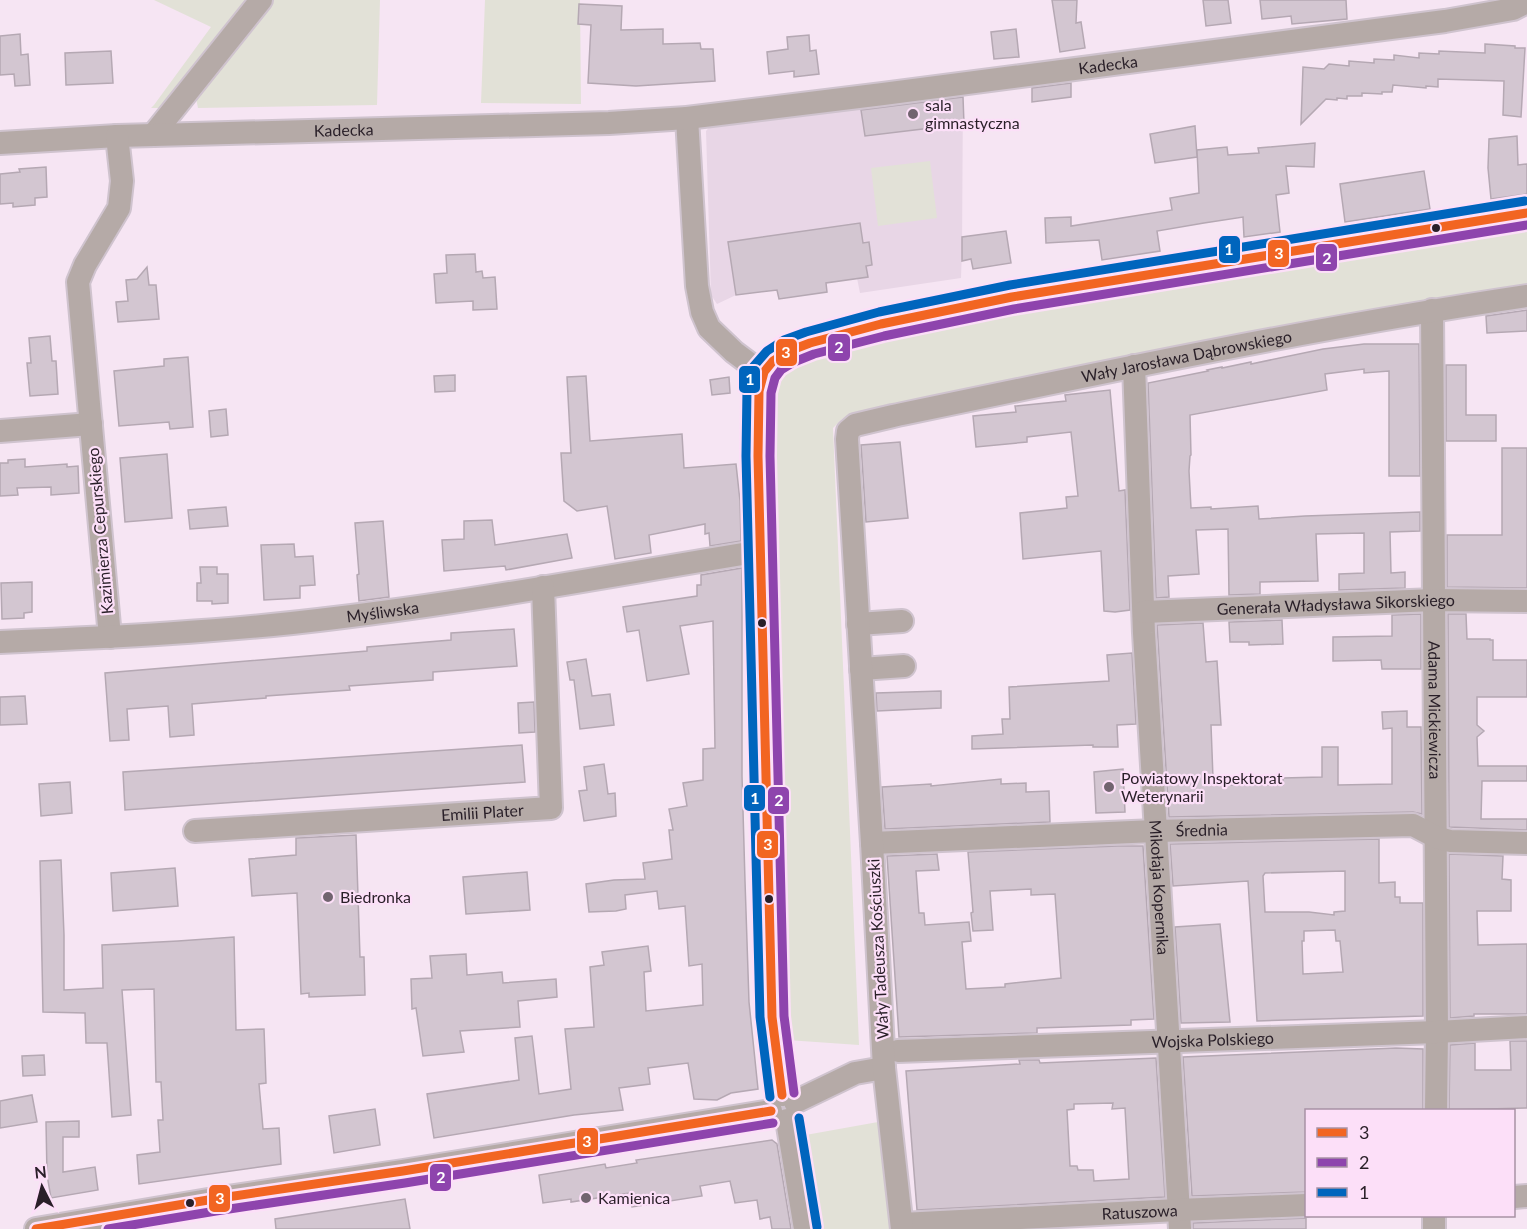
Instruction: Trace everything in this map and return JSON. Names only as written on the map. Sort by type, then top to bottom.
[{"type":"street","points":[[153,135],[261,0]]},
{"type":"street","name":"Kadecka","points":[[0,142],[117,136],[609,123],[687,118],[1445,21],[1513,9],[1527,2]]},
{"type":"street","points":[[687,118],[697,286],[702,312],[709,328],[734,352],[764,372]]},
{"type":"street","name":"Kazimierza Cepurskiego","points":[[110,637],[78,282],[118,208],[122,181],[117,136]]},
{"type":"street","points":[[805,1229],[784,1107],[772,1017],[758,423],[759,391],[764,372],[773,361],[789,351],[881,324],[1012,297],[1527,213]]},
{"type":"street","name":"Wały Jarosława Dąbrowskiego","points":[[848,431],[855,425],[893,416],[1134,366],[1432,310],[1527,296]]},
{"type":"street","name":"Adama Mickiewicza","points":[[1432,310],[1436,1109]]},
{"type":"street","name":"Mikołaja Kopernika","points":[[1134,366],[1144,633],[1179,1219]]},
{"type":"street","name":"Kazimierza Cepurskiego","points":[[0,431],[91,424]]},
{"type":"street","name":"Wały Tadeusza Kościuszki","points":[[848,431],[872,843],[891,1060],[902,1226]]},
{"type":"street","name":"Myśliwska","points":[[0,642],[226,629],[333,619],[431,606],[761,551]]},
{"type":"street","name":"Emilii Plater","points":[[195,831],[551,807],[543,587]]},
{"type":"street","name":"Generała Władysława Sikorskiego","points":[[1144,612],[1434,600],[1527,601]]},
{"type":"street","points":[[858,624],[902,621]]},
{"type":"street","points":[[860,659],[904,666]]},
{"type":"street","name":"Średnia","points":[[872,843],[1155,831],[1413,825],[1436,837],[1450,841],[1527,843]]},
{"type":"street","name":"Wojska Polskiego","points":[[36,1229],[784,1107],[855,1073],[891,1060],[1169,1041],[1527,1027]]},
{"type":"street","name":"Ratuszowa","points":[[902,1226],[1179,1219],[1305,1205]]},
{"type":"shaded area","points":[[154,0],[248,0],[167,108],[151,108],[211,27]]},
{"type":"shaded area","points":[[269,0],[380,0],[377,105],[198,108],[195,93]]},
{"type":"shaded area","points":[[485,0],[580,0],[581,104],[481,103]]},
{"type":"shaded area","points":[[963,88],[961,278],[860,293],[857,278],[826,283],[827,292],[779,299],[777,290],[736,295],[717,304],[711,295],[706,131],[715,121]]},
{"type":"shaded area","points":[[930,161],[937,218],[878,226],[871,168]]},
{"type":"shaded area","points":[[1527,226],[1527,290],[1430,304],[862,411],[842,419],[833,428],[859,1045],[787,1040],[770,426],[774,385],[781,374],[796,364],[818,355],[1055,301]]},
{"type":"shaded area","points":[[878,1122],[892,1229],[814,1229],[800,1136]]},
{"type":"building","points":[[1052,0],[1077,0],[1076,23],[1081,22],[1085,48],[1060,52]]},
{"type":"building","points":[[1203,0],[1228,0],[1231,23],[1206,26]]},
{"type":"building","points":[[1260,0],[1346,0],[1347,19],[1292,24],[1291,16],[1262,19]]},
{"type":"building","points":[[579,4],[622,6],[621,30],[663,29],[663,44],[700,43],[701,49],[713,49],[715,81],[636,86],[588,83],[591,25],[578,24]]},
{"type":"building","points":[[1016,29],[1019,57],[994,59],[991,32]]},
{"type":"building","points":[[20,34],[21,55],[28,54],[30,85],[15,86],[14,74],[0,75],[0,36]]},
{"type":"building","points":[[809,35],[810,51],[816,50],[819,74],[794,77],[794,71],[769,74],[767,52],[788,49],[787,37]]},
{"type":"building","points":[[1485,44],[1525,48],[1521,117],[1503,115],[1504,81],[1438,79],[1438,87],[1393,85],[1392,92],[1362,93],[1362,96],[1347,96],[1347,99],[1326,99],[1301,124],[1303,67],[1324,69],[1329,64],[1349,66],[1349,61],[1374,63],[1374,59],[1394,60],[1394,55],[1419,58],[1419,53],[1439,54],[1439,51],[1485,53]]},
{"type":"building","points":[[111,51],[113,83],[66,85],[65,53]]},
{"type":"building","points":[[1071,83],[1071,97],[1032,102],[1032,88]]},
{"type":"building","name":"sala gimnastyczna","points":[[963,97],[964,124],[865,136],[861,110]]},
{"type":"building","points":[[1195,126],[1197,157],[1155,163],[1150,134]]},
{"type":"building","points":[[1517,136],[1518,165],[1527,164],[1527,194],[1491,199],[1488,168],[1489,139]]},
{"type":"building","points":[[1315,143],[1314,167],[1286,166],[1289,193],[1276,195],[1280,232],[1244,237],[1243,217],[1204,223],[1157,231],[1160,251],[1102,260],[1099,240],[1046,243],[1045,218],[1071,217],[1071,226],[1172,210],[1170,198],[1199,193],[1197,150],[1227,147],[1228,155],[1259,153],[1258,148]]},
{"type":"building","points":[[46,167],[47,197],[35,198],[35,205],[13,207],[13,203],[0,204],[0,174],[20,172],[19,169]]},
{"type":"building","points":[[1424,171],[1430,209],[1345,222],[1340,184]]},
{"type":"building","points":[[860,223],[863,243],[869,242],[872,265],[866,266],[868,277],[826,283],[827,292],[779,299],[777,290],[736,295],[728,242]]},
{"type":"building","points":[[1006,231],[1011,263],[973,269],[971,259],[962,261],[962,237]]},
{"type":"building","points":[[475,254],[476,272],[482,271],[483,278],[495,277],[497,309],[473,310],[473,301],[436,303],[434,274],[447,273],[446,255]]},
{"type":"building","points":[[147,267],[149,285],[156,285],[159,319],[118,322],[116,302],[128,301],[126,280],[137,279]]},
{"type":"building","points":[[1527,310],[1527,331],[1487,333],[1486,316]]},
{"type":"building","points":[[50,336],[52,361],[56,361],[58,394],[30,396],[27,363],[31,363],[29,338]]},
{"type":"building","points":[[1364,344],[1419,344],[1420,476],[1389,476],[1389,371],[1364,373],[1364,369],[1325,374],[1327,390],[1190,415],[1191,508],[1258,506],[1259,519],[1420,512],[1420,531],[1390,532],[1391,573],[1405,572],[1405,588],[1339,590],[1339,574],[1364,573],[1364,533],[1316,534],[1318,581],[1260,582],[1260,594],[1229,595],[1228,529],[1196,530],[1199,574],[1168,576],[1169,597],[1156,598],[1148,383],[1222,367]]},
{"type":"building","points":[[188,357],[193,427],[170,429],[169,422],[119,426],[114,371],[164,366],[164,359]]},
{"type":"building","points":[[1446,365],[1466,365],[1466,415],[1496,415],[1496,441],[1446,441]]},
{"type":"building","points":[[455,375],[455,391],[435,392],[434,376]]},
{"type":"building","points":[[586,376],[590,441],[682,434],[684,468],[736,464],[741,541],[710,546],[709,533],[705,534],[705,524],[649,535],[651,553],[615,559],[607,506],[577,511],[564,501],[561,453],[571,453],[567,377]]},
{"type":"building","points":[[729,377],[730,393],[712,395],[710,380]]},
{"type":"building","points":[[1110,390],[1119,491],[1125,490],[1130,610],[1115,612],[1104,611],[1101,551],[1023,559],[1020,513],[1067,508],[1066,497],[1078,496],[1071,432],[1027,437],[1027,442],[976,447],[973,416],[1016,412],[1015,406],[1066,401],[1065,395]]},
{"type":"building","points":[[226,409],[228,435],[211,437],[209,411]]},
{"type":"building","points":[[900,442],[908,518],[866,522],[861,445]]},
{"type":"building","points":[[1502,448],[1527,448],[1527,588],[1447,587],[1447,535],[1502,535]]},
{"type":"building","points":[[167,454],[172,518],[125,522],[120,458]]},
{"type":"building","points":[[25,459],[25,467],[67,464],[67,467],[78,466],[79,493],[51,495],[51,487],[17,488],[18,495],[0,496],[0,463]]},
{"type":"building","points":[[226,507],[228,526],[190,529],[188,510]]},
{"type":"building","points":[[492,520],[495,545],[567,534],[572,558],[506,570],[505,566],[444,571],[442,540],[464,539],[464,521]]},
{"type":"building","points":[[383,521],[389,597],[359,601],[355,523]]},
{"type":"building","points":[[294,544],[295,557],[313,556],[315,585],[300,586],[300,598],[264,600],[261,545]]},
{"type":"building","points":[[200,567],[217,567],[217,574],[228,574],[228,603],[212,604],[212,601],[197,601],[197,583],[201,583]]},
{"type":"building","points":[[742,568],[742,776],[745,881],[749,1002],[758,1089],[731,1093],[717,1100],[694,1099],[688,1063],[648,1068],[650,1084],[619,1088],[623,1110],[574,1115],[434,1138],[427,1094],[519,1080],[515,1038],[532,1036],[539,1094],[571,1089],[565,1029],[594,1027],[590,967],[604,965],[602,952],[648,946],[651,971],[644,972],[646,1011],[703,1005],[702,964],[689,966],[685,906],[659,909],[657,891],[625,895],[626,909],[589,912],[586,884],[645,879],[643,863],[672,859],[669,830],[673,830],[669,809],[687,806],[683,783],[703,780],[703,749],[715,748],[713,621],[680,626],[689,674],[647,681],[639,630],[627,632],[623,607],[697,596],[697,585],[701,585],[701,575]]},
{"type":"building","points":[[32,582],[32,612],[24,613],[24,618],[2,619],[1,583]]},
{"type":"building","points":[[1421,614],[1421,669],[1382,669],[1381,660],[1333,661],[1333,637],[1392,636],[1392,615]]},
{"type":"building","points":[[1448,614],[1466,614],[1467,639],[1493,640],[1493,660],[1527,660],[1527,697],[1477,697],[1477,725],[1484,731],[1477,737],[1478,766],[1527,766],[1527,781],[1482,781],[1481,819],[1527,819],[1527,830],[1449,827]]},
{"type":"building","points":[[1282,620],[1283,644],[1249,645],[1249,642],[1230,642],[1229,622]]},
{"type":"building","points":[[1203,623],[1206,662],[1217,661],[1221,725],[1211,725],[1213,778],[1226,778],[1226,785],[1283,785],[1283,778],[1322,777],[1322,747],[1338,747],[1338,785],[1392,784],[1392,728],[1383,729],[1382,712],[1407,711],[1407,727],[1421,727],[1422,814],[1413,812],[1169,817],[1157,625]]},
{"type":"building","points":[[514,629],[517,666],[433,672],[433,680],[349,686],[350,690],[192,704],[194,735],[170,737],[168,706],[127,709],[129,740],[110,741],[105,673],[367,651],[367,647],[451,640],[451,633]]},
{"type":"building","points":[[1132,653],[1136,724],[1117,725],[1118,747],[1093,747],[1093,745],[972,749],[972,736],[1003,734],[1002,719],[1010,719],[1009,687],[1109,681],[1107,655]]},
{"type":"building","points":[[586,659],[592,696],[610,694],[614,725],[580,729],[574,680],[570,680],[567,662]]},
{"type":"building","points":[[941,691],[941,708],[877,711],[876,693]]},
{"type":"building","points":[[25,696],[27,724],[0,725],[0,697]]},
{"type":"building","points":[[534,702],[535,732],[519,733],[518,703]]},
{"type":"building","points":[[522,745],[525,782],[125,810],[123,772]]},
{"type":"building","points":[[604,764],[608,794],[615,793],[616,816],[584,821],[579,791],[587,790],[584,767]]},
{"type":"building","name":"Powiatowy Inspektorat Weterynarii","points":[[1123,769],[1125,812],[1096,813],[1094,772]]},
{"type":"building","points":[[1001,779],[1001,784],[1026,783],[1026,792],[1049,791],[1050,822],[885,829],[882,787],[931,784],[931,786]]},
{"type":"building","points":[[70,782],[72,813],[41,816],[39,784]]},
{"type":"building","name":"Biedronka","points":[[356,835],[360,957],[364,957],[365,995],[309,997],[309,993],[301,994],[297,893],[252,896],[249,859],[296,855],[296,838]]},
{"type":"building","points":[[1379,839],[1379,883],[1395,882],[1395,897],[1400,897],[1400,903],[1423,903],[1423,1016],[1257,1021],[1248,881],[1173,886],[1170,844]],"holes":[[[1345,871],[1345,911],[1334,912],[1334,915],[1309,912],[1265,912],[1263,876],[1265,873]],[[1335,930],[1336,941],[1340,941],[1343,972],[1303,974],[1304,931]]]},
{"type":"building","points":[[1143,846],[1154,1019],[1131,1020],[1131,1025],[1037,1028],[1037,1033],[899,1037],[887,856],[937,854],[939,870],[916,871],[919,913],[924,913],[925,925],[969,922],[971,941],[962,942],[966,989],[1005,987],[1005,984],[1061,978],[1055,894],[1031,895],[1031,889],[990,891],[993,930],[973,931],[968,852]]},
{"type":"building","points":[[1449,854],[1503,856],[1502,879],[1511,880],[1511,911],[1477,911],[1478,945],[1527,944],[1527,1014],[1474,1014],[1474,1016],[1450,1018]]},
{"type":"building","points":[[61,860],[64,990],[103,988],[102,945],[234,937],[236,1030],[264,1029],[266,1083],[259,1084],[263,1129],[279,1128],[281,1164],[139,1184],[137,1155],[160,1152],[158,1120],[163,1120],[161,1082],[156,1082],[154,989],[122,990],[131,1115],[112,1117],[107,1043],[86,1043],[85,1013],[43,1012],[40,861]]},
{"type":"building","points":[[175,868],[178,906],[113,911],[111,873]]},
{"type":"building","points":[[527,872],[530,910],[466,914],[463,877]]},
{"type":"building","points":[[1220,924],[1230,1022],[1181,1023],[1175,927]]},
{"type":"building","points":[[466,954],[467,975],[502,972],[503,983],[556,979],[557,997],[518,1001],[520,1027],[460,1031],[464,1052],[423,1056],[416,1008],[412,1009],[411,979],[432,978],[430,956]]},
{"type":"building","points":[[1510,1041],[1527,1041],[1527,1108],[1449,1109],[1450,1045],[1475,1043],[1475,1070],[1511,1070]]},
{"type":"building","points":[[1396,1048],[1423,1049],[1423,1109],[1305,1109],[1305,1192],[1192,1196],[1183,1057]]},
{"type":"building","points":[[44,1055],[45,1075],[23,1076],[22,1056]]},
{"type":"building","points":[[1156,1058],[1165,1197],[917,1210],[906,1071],[1020,1064],[1019,1060],[1039,1060],[1040,1063]],"holes":[[[1113,1103],[1112,1109],[1125,1108],[1129,1179],[1094,1181],[1093,1170],[1078,1170],[1077,1166],[1070,1166],[1067,1110],[1074,1109],[1074,1104]]]},
{"type":"building","points":[[32,1095],[37,1122],[0,1128],[0,1101]]},
{"type":"building","points":[[375,1109],[380,1145],[334,1153],[329,1116]]},
{"type":"building","points":[[79,1121],[79,1137],[63,1137],[63,1172],[95,1167],[98,1190],[51,1198],[47,1175],[46,1122]]},
{"type":"building","points":[[772,1140],[777,1144],[791,1229],[772,1229],[770,1217],[760,1219],[757,1200],[735,1203],[730,1181],[700,1186],[702,1196],[632,1207],[629,1193],[571,1202],[571,1199],[543,1203],[539,1175],[605,1164],[606,1168],[637,1163],[636,1160]]},
{"type":"building","points":[[405,1199],[410,1229],[276,1229],[275,1219]]},
{"type":"building","points":[[1306,1218],[1306,1229],[1193,1229],[1193,1223]]},
{"type":"transit line","name":"1","points":[[770,1097],[760,1017],[746,456],[747,389],[753,367],[767,351],[784,340],[879,312],[1010,285],[1525,201]]},
{"type":"transit line","name":"3","points":[[782,1095],[772,1017],[758,456],[759,391],[764,372],[773,361],[789,351],[810,343],[881,324],[1012,297],[1527,213]]},
{"type":"transit line","name":"2","points":[[794,1093],[784,1016],[770,456],[771,393],[775,378],[781,370],[814,354],[884,336],[1014,309],[1527,225]]},
{"type":"transit line","name":"3","points":[[36,1229],[771,1111]]},
{"type":"transit line","name":"1","points":[[799,1118],[817,1227]]},
{"type":"transit line","name":"2","points":[[108,1229],[773,1123]]},
{"type":"place","name":"sala gimnastyczna","points":[[913,114]]},
{"type":"place","name":"Powiatowy Inspektorat Weterynarii","points":[[1109,787]]},
{"type":"place","name":"Biedronka","points":[[328,897]]},
{"type":"place","name":"Kamienica","points":[[586,1198]]}]
